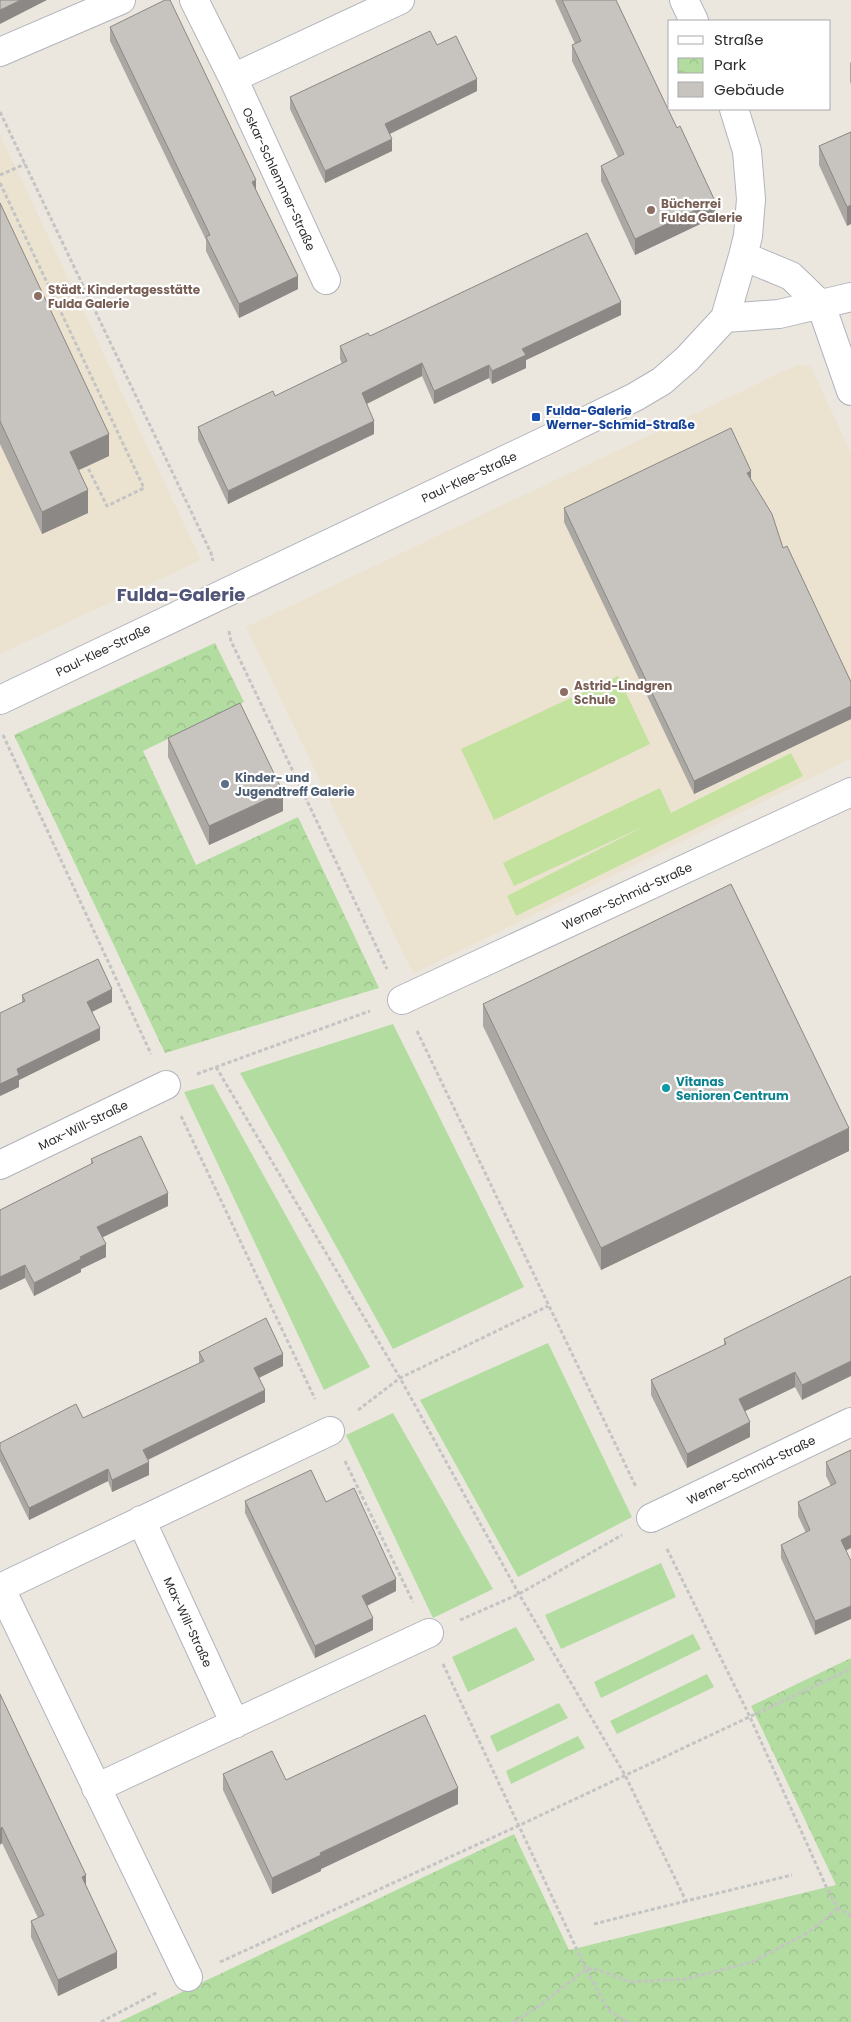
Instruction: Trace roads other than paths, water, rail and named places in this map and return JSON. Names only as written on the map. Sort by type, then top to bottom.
[{"type":"street","points":[[0,52],[121,0]]},
{"type":"street","name":"Oskar-Schlemmer-Straße","points":[[194,0],[233,78],[326,280]]},
{"type":"street","points":[[233,78],[400,0]]},
{"type":"street","points":[[684,0],[694,20]]},
{"type":"street","name":"Paul-Klee-Straße","points":[[0,700],[635,397],[662,381],[687,359],[725,318],[744,256],[748,236],[751,194],[747,151],[734,110]]},
{"type":"street","points":[[744,256],[790,276],[821,305],[851,391]]},
{"type":"street","points":[[725,318],[779,314],[851,297]]},
{"type":"street","name":"Werner-Schmid-Straße","points":[[402,1000],[851,792]]},
{"type":"street","name":"Max-Will-Straße","points":[[0,1165],[166,1085]]},
{"type":"street","name":"Werner-Schmid-Straße","points":[[651,1518],[851,1422]]},
{"type":"street","points":[[188,1977],[0,1587],[330,1431]]},
{"type":"street","name":"Max-Will-Straße","points":[[141,1520],[235,1724]]},
{"type":"street","points":[[96,1788],[429,1633]]},
{"type":"place","name":"Bücherrei Fulda Galerie","points":[[651,210]]},
{"type":"place","name":"Städt. Kindertagesstätte Fulda Galerie","points":[[38,296]]},
{"type":"place","name":"Fulda-Galerie Werner-Schmid-Straße","points":[[536,417]]},
{"type":"place","name":"Astrid-Lindgren Schule","points":[[564,692]]},
{"type":"place","name":"Kinder- und Jugendtreff Galerie","points":[[225,784]]},
{"type":"place","name":"Vitanas Senioren Centrum","points":[[666,1088]]},
{"type":"district","name":"Fulda-Galerie","points":[[181,594]]}]
